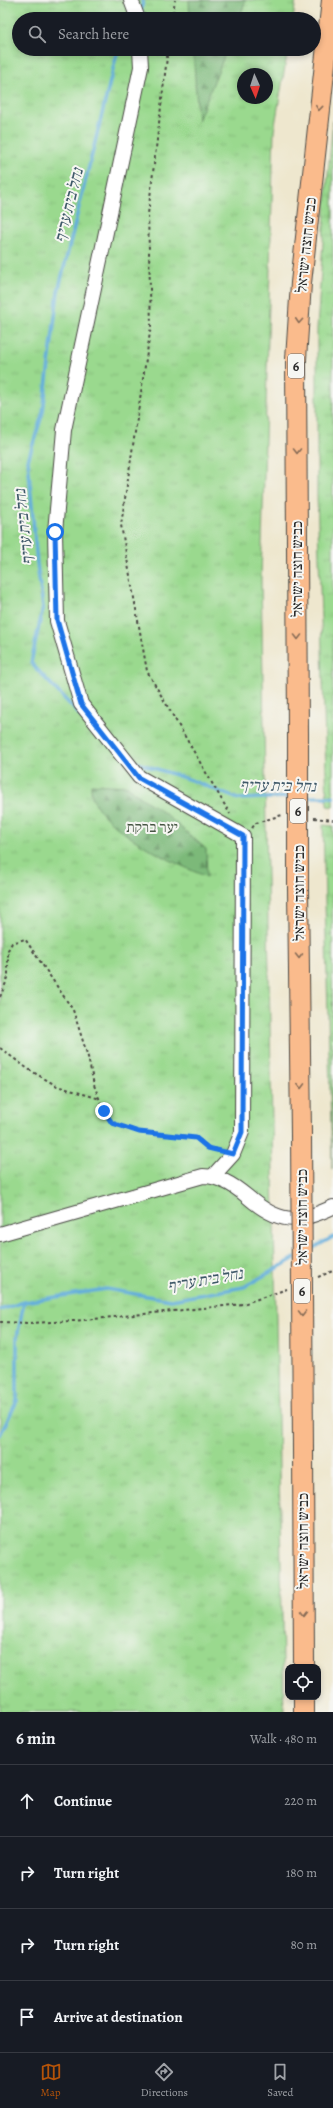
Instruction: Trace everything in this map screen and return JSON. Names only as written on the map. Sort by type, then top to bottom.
[{"type":"highway","name":"כביש חוצה ישראל","points":[[304,1664],[298,889],[296,359],[301,283],[332,0]]},
{"type":"highway","points":[[304,1700],[304,1712]]},
{"type":"street","points":[[131,0],[135,12]]},
{"type":"street","points":[[140,56],[141,67],[64,430],[55,532],[57,620],[81,704],[139,778],[243,836],[242,1132],[233,1154],[213,1176]]},
{"type":"street","points":[[0,1234],[203,1176],[213,1176],[237,1187],[274,1216],[288,1220],[302,1219],[333,1207]]},
{"type":"path","points":[[173,12],[175,0]]},
{"type":"path","points":[[167,56],[148,214],[151,326],[121,525],[147,671],[231,816]]},
{"type":"path","points":[[0,996],[8,978],[8,950],[12,943],[25,939],[73,1010],[104,1111],[112,1123],[139,1132],[196,1138],[208,1148],[233,1154]]},
{"type":"path","points":[[0,1048],[28,1069],[57,1086],[100,1099]]},
{"type":"path","points":[[0,1322],[29,1323],[74,1321],[243,1304]]},
{"type":"green space","points":[[0,0],[296,0],[294,12],[12,12],[12,56],[287,56],[274,131],[261,579],[284,1712],[0,1712]]},
{"type":"green space","points":[[189,0],[246,0],[242,12],[190,12]]},
{"type":"green space","points":[[193,56],[224,56],[198,121]]},
{"type":"green space","points":[[333,121],[333,807],[327,806],[317,494],[317,328]]},
{"type":"green space","name":"יער ברקת","points":[[91,784],[128,786],[133,792],[163,812],[206,849],[207,877],[160,855],[125,833],[110,821],[99,809],[92,796]]},
{"type":"green space","points":[[323,825],[333,826],[332,1169]]},
{"type":"waterway","name":"נחל בית עריף","points":[[141,12],[143,0]]},
{"type":"waterway","name":"נחל בית עריף","points":[[92,728],[31,663],[43,607],[37,564],[28,460],[43,412],[58,292],[116,56]]},
{"type":"waterway","name":"נחל בית עריף","points":[[135,762],[191,780],[238,799],[292,797]]},
{"type":"waterway","name":"נחל בית עריף","points":[[304,797],[333,797]]},
{"type":"waterway","name":"נחל בית עריף","points":[[308,1251],[333,1237]]},
{"type":"waterway","name":"נחל בית עריף","points":[[0,1310],[24,1302],[106,1289],[171,1300],[244,1287],[295,1258]]},
{"type":"waterway","points":[[0,1435],[17,1401],[17,1337],[24,1302]]},
{"type":"route","points":[[55,532],[57,620],[81,704],[139,778],[243,836],[242,1132],[233,1154],[208,1148],[196,1138],[175,1134],[139,1132],[112,1123],[104,1111]]}]
